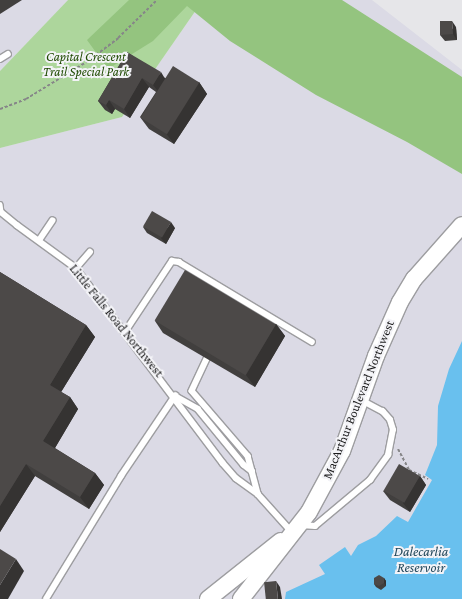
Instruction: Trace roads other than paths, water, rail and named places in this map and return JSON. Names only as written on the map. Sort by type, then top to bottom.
[{"type":"main road","name":"MacArthur Boulevard Northwest","points":[[241,599],[271,564],[293,531],[309,512],[329,478],[386,329],[400,302],[414,279],[462,225]]},
{"type":"main road","name":"MacArthur Boulevard Northwest","points":[[208,599],[293,531]]},
{"type":"lane","points":[[0,59],[8,54]]},
{"type":"lane","name":"Little Falls Road Northwest","points":[[0,205],[2,212],[17,225],[40,239],[76,268],[175,396]]},
{"type":"lane","points":[[40,239],[52,221]]},
{"type":"lane","points":[[76,268],[90,252]]},
{"type":"lane","points":[[125,332],[172,261],[179,262],[312,342]]},
{"type":"lane","points":[[207,358],[192,391],[248,456],[258,494]]},
{"type":"lane","points":[[175,396],[189,420],[236,478],[258,494],[293,531],[315,526],[370,480],[385,461],[393,430],[390,420],[383,412],[360,400]]},
{"type":"lane","points":[[175,396],[198,409],[244,465],[252,471]]},
{"type":"lane","points":[[46,599],[121,476],[175,396]]},
{"type":"water","name":"Dalecarlia Reservoir","points":[[462,341],[462,599],[285,599],[286,592],[325,574],[319,565],[345,547],[351,556],[358,545],[376,536],[397,516],[408,522],[432,480],[425,475],[437,445],[438,406],[449,369]]},
{"type":"park label","name":"Capital Crescent Trail Special Park","points":[[86,66]]}]
